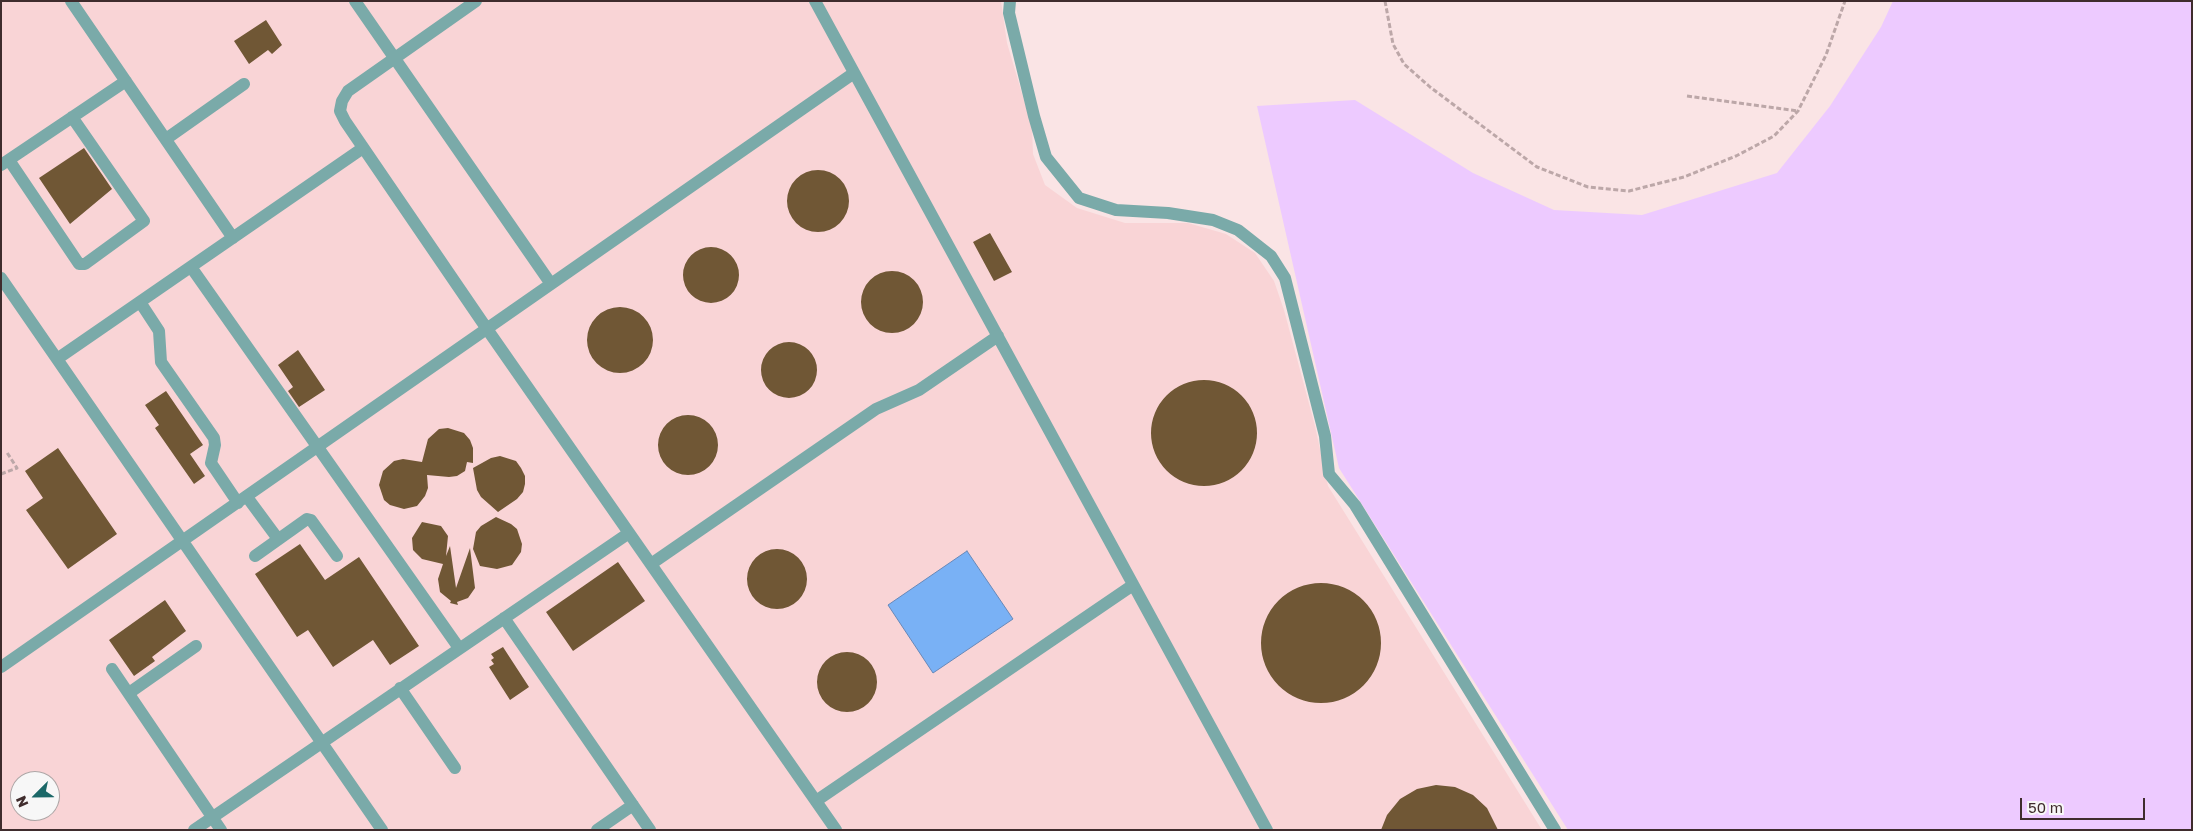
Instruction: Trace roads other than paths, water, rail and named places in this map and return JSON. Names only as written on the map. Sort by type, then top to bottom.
[{"type":"lane","points":[[72,1],[233,238]]},
{"type":"lane","points":[[355,1],[551,284]]},
{"type":"lane","points":[[476,1],[348,91],[342,101],[340,111],[363,148],[487,329],[836,830]]},
{"type":"lane","points":[[815,1],[1266,830]]},
{"type":"lane","points":[[1010,1],[1009,13],[1046,157],[1079,198],[1116,210],[1168,213],[1213,220],[1238,230],[1271,256],[1285,278],[1325,436],[1330,474],[1355,505],[1555,830]]},
{"type":"lane","points":[[1,667],[854,73]]},
{"type":"lane","points":[[72,117],[144,221],[85,264],[79,264],[5,162],[72,117],[126,81]]},
{"type":"lane","points":[[166,139],[244,84]]},
{"type":"lane","points":[[57,359],[363,148]]},
{"type":"lane","points":[[191,267],[459,648]]},
{"type":"lane","points":[[3,283],[382,830]]},
{"type":"lane","points":[[140,302],[159,331],[161,362],[214,438],[211,464],[278,539]]},
{"type":"lane","points":[[651,564],[876,409],[920,390],[998,336]]},
{"type":"lane","points":[[255,556],[304,520],[311,520],[337,556]]},
{"type":"lane","points":[[194,830],[630,533]]},
{"type":"lane","points":[[816,801],[1133,585]]},
{"type":"lane","points":[[504,618],[650,830]]},
{"type":"lane","points":[[128,694],[196,646]]},
{"type":"lane","points":[[112,669],[221,830]]},
{"type":"lane","points":[[400,688],[455,768]]},
{"type":"lane","points":[[597,830],[633,805]]},
{"type":"water","points":[[967,551],[1013,619],[933,673],[888,605]]}]
